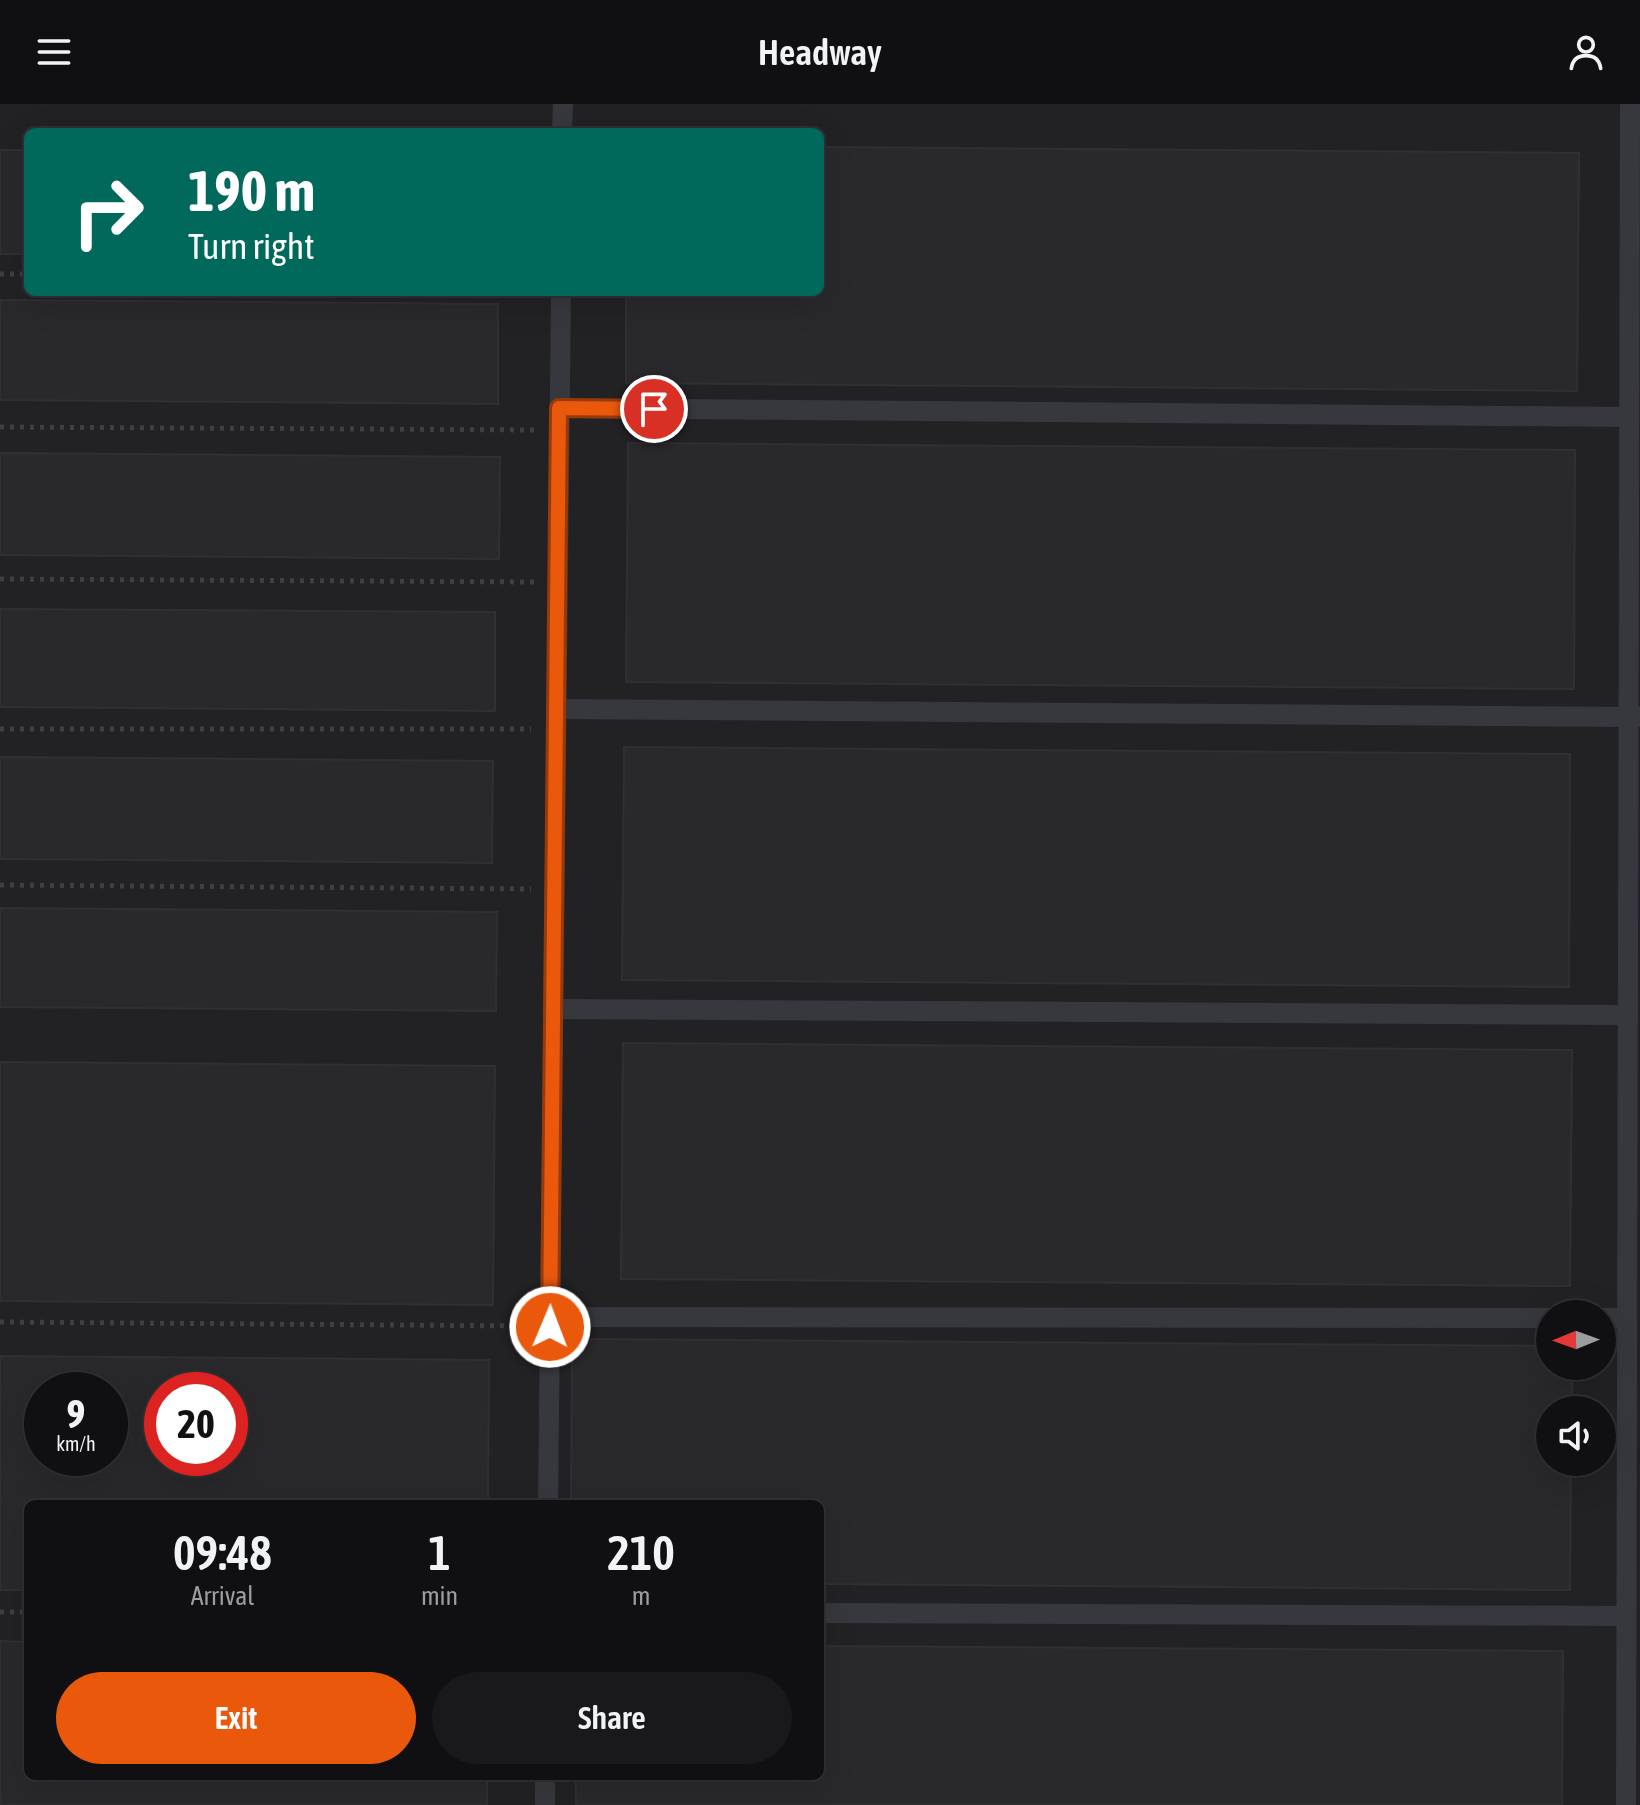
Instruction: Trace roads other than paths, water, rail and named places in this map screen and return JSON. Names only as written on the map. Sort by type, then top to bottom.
[{"type":"lane","points":[[562,128],[563,104]]},
{"type":"lane","points":[[1626,1805],[1631,1624],[1627,1318],[1628,1015],[1634,717],[1629,417],[1630,104]]},
{"type":"lane","points":[[548,1500],[561,296]]},
{"type":"lane","points":[[559,408],[1629,417]]},
{"type":"lane","points":[[556,719],[1634,717]]},
{"type":"lane","points":[[553,1009],[1628,1015]]},
{"type":"lane","points":[[550,1322],[1536,1318]]},
{"type":"lane","points":[[1616,1318],[1627,1318]]},
{"type":"lane","points":[[824,1613],[1631,1624]]},
{"type":"lane","points":[[545,1780],[545,1805]]}]
